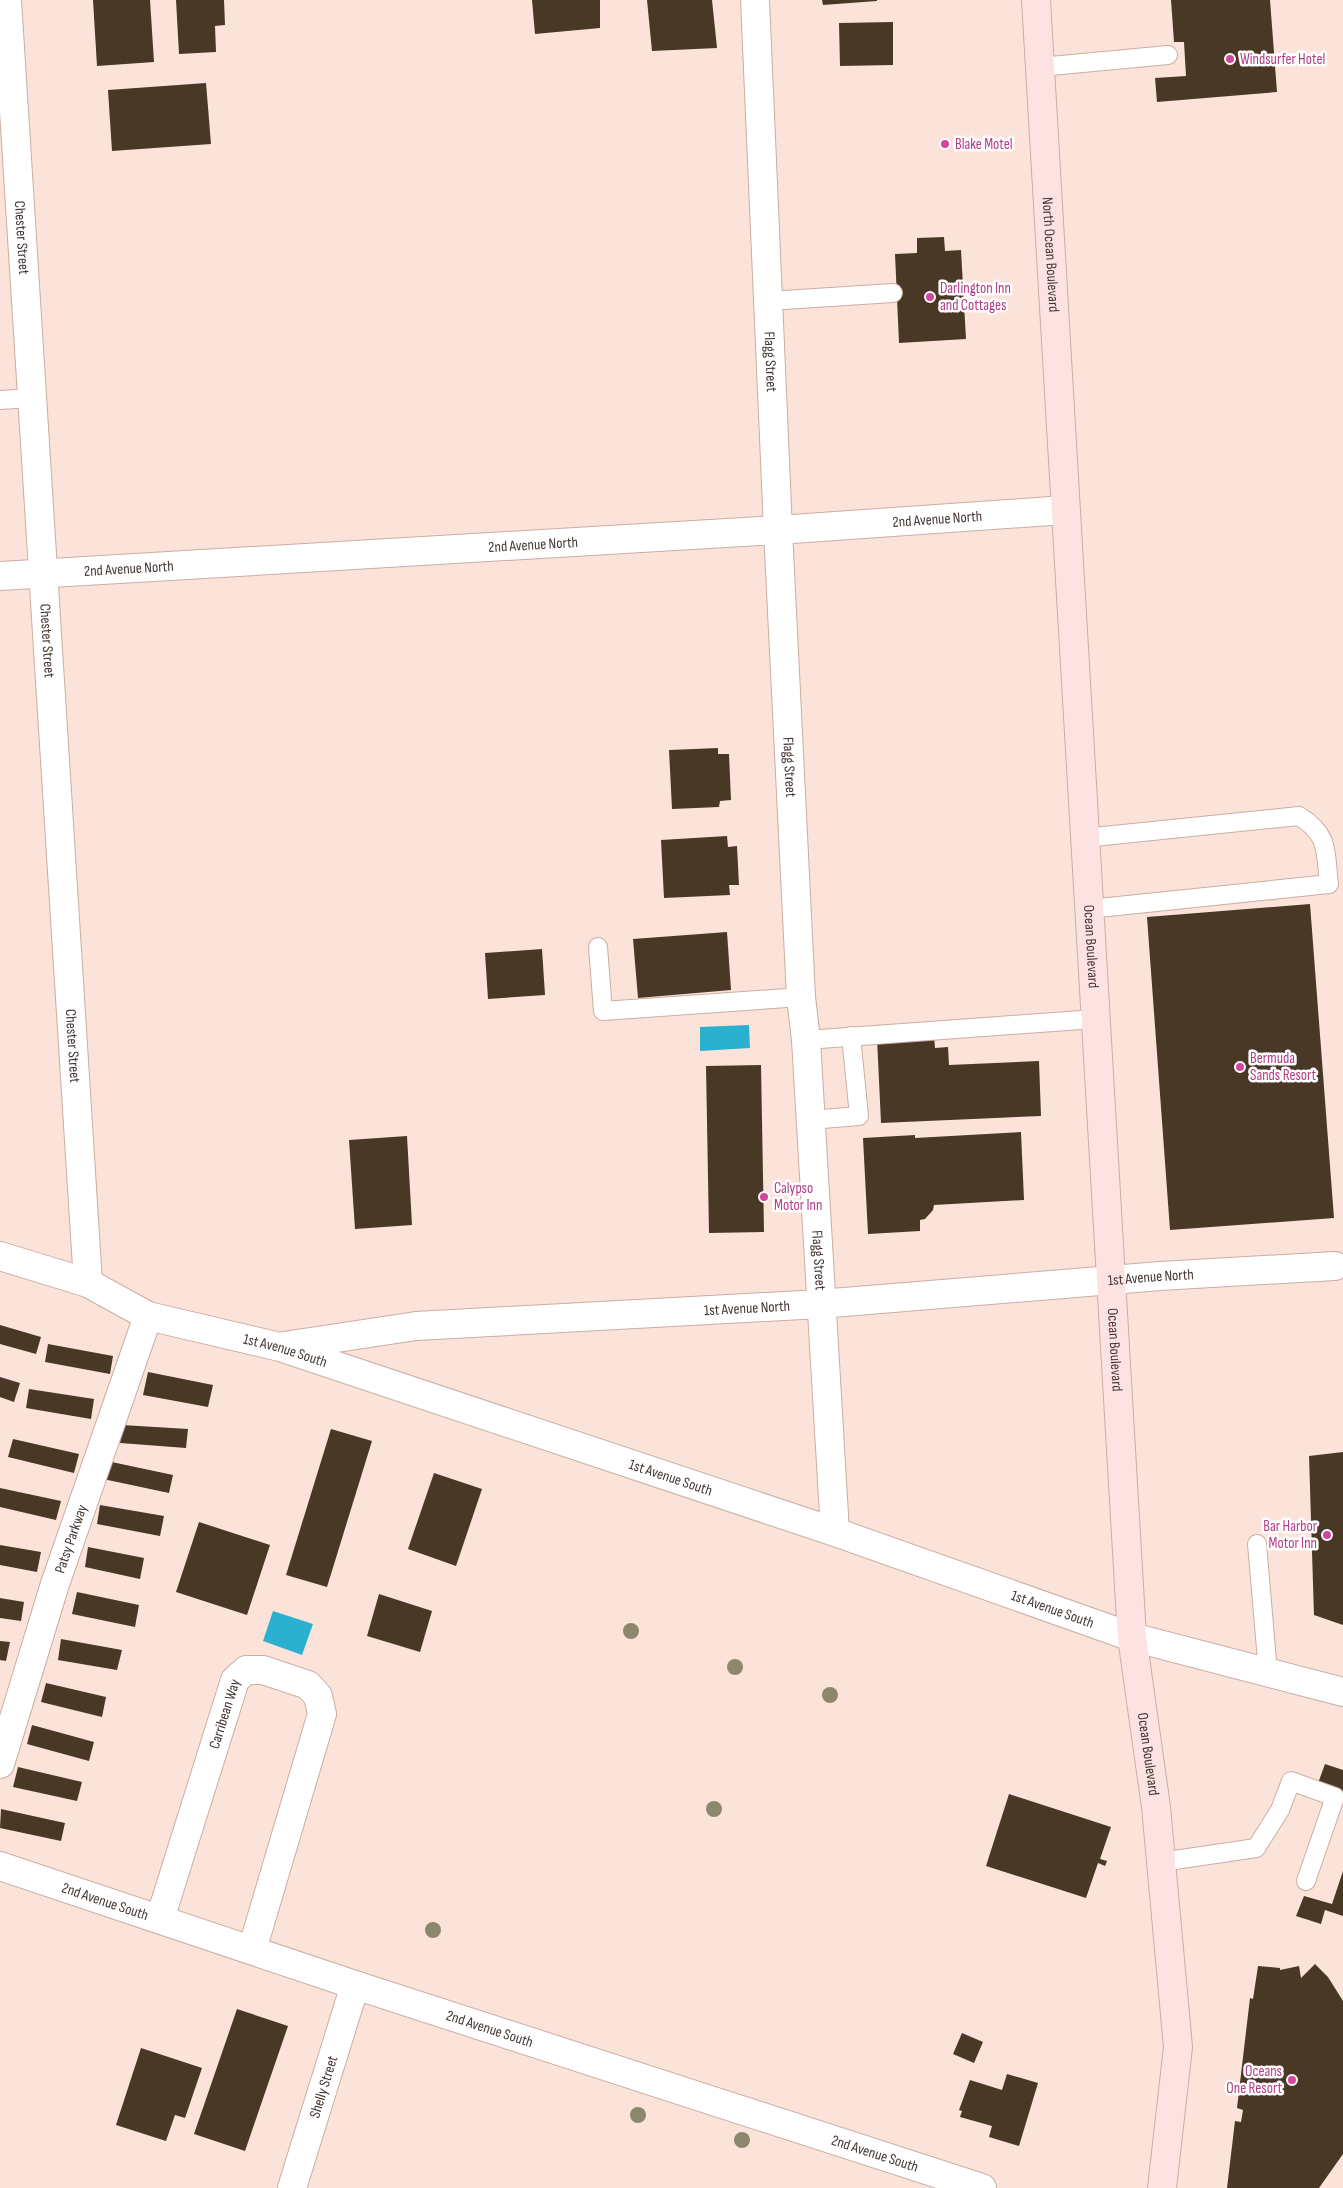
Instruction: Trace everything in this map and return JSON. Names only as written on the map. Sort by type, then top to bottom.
[{"type":"main road","name":"North Ocean Boulevard","points":[[1036,0],[1065,510]]},
{"type":"main road","name":"Ocean Boulevard","points":[[1065,510],[1132,1637],[1156,1807],[1178,2047],[1162,2188]]},
{"type":"street","name":"Chester Street","points":[[7,0],[88,1283]]},
{"type":"street","name":"Flagg Street","points":[[755,0],[801,997],[806,1040],[834,1532]]},
{"type":"street","name":"2nd Avenue North","points":[[0,576],[778,530],[1065,510]]},
{"type":"street","name":"1st Avenue South","points":[[0,1256],[88,1283],[148,1316],[280,1347],[834,1532],[1132,1637],[1343,1692]]},
{"type":"street","name":"1st Avenue North","points":[[280,1347],[416,1326],[820,1304],[1110,1281],[1335,1266]]},
{"type":"street","name":"Patsy Parkway","points":[[0,1764],[55,1584],[148,1316]]},
{"type":"street","name":"Carribean Way","points":[[160,1919],[235,1680],[246,1670],[262,1670],[308,1686],[318,1696],[322,1714],[252,1950]]},
{"type":"street","name":"2nd Avenue South","points":[[0,1866],[356,1985],[982,2188]]},
{"type":"street","name":"Shelly Street","points":[[292,2188],[356,1985]]},
{"type":"lane","points":[[1040,67],[1168,55]]},
{"type":"lane","points":[[768,301],[893,293]]},
{"type":"lane","points":[[0,400],[33,398]]},
{"type":"lane","points":[[1084,838],[1299,816],[1313,825],[1323,838],[1329,884],[1089,909]]},
{"type":"lane","points":[[598,947],[604,1011],[801,997]]},
{"type":"lane","points":[[806,1040],[1095,1019]]},
{"type":"lane","points":[[810,1120],[859,1116],[851,1036]]},
{"type":"lane","points":[[1257,1544],[1268,1672]]},
{"type":"lane","points":[[1161,1862],[1256,1848],[1280,1810],[1291,1782],[1336,1797],[1306,1881]]},
{"type":"water","points":[[749,1025],[750,1048],[700,1051],[700,1027]]},
{"type":"water","points":[[273,1611],[313,1624],[302,1655],[263,1641]]},
{"type":"building","points":[[93,0],[150,0],[154,62],[97,66]]},
{"type":"building","points":[[176,0],[224,0],[225,25],[215,26],[216,52],[179,54]]},
{"type":"building","points":[[532,0],[600,0],[600,28],[535,34]]},
{"type":"building","points":[[647,0],[712,0],[717,48],[652,51]]},
{"type":"building","points":[[822,0],[877,0],[877,1],[823,5]]},
{"type":"building","name":"Windsurfer Hotel","points":[[1171,0],[1270,0],[1277,92],[1157,102],[1155,78],[1186,76],[1184,42],[1174,42]]},
{"type":"building","points":[[893,22],[893,65],[840,66],[839,23]]},
{"type":"building","points":[[206,83],[211,144],[112,151],[108,90]]},
{"type":"building","name":"Darlington Inn and Cottages","points":[[944,237],[945,251],[961,250],[966,339],[899,343],[895,254],[917,253],[917,238]]},
{"type":"building","points":[[718,748],[718,754],[729,754],[731,800],[720,801],[719,807],[672,809],[669,750]]},
{"type":"building","points":[[727,836],[728,847],[737,846],[739,885],[729,885],[730,895],[664,898],[661,840]]},
{"type":"building","name":"Bermuda Sands Resort","points":[[1310,904],[1334,1218],[1170,1230],[1147,917]]},
{"type":"building","points":[[727,932],[731,990],[638,998],[633,939]]},
{"type":"building","points":[[542,949],[545,995],[488,999],[485,953]]},
{"type":"building","points":[[934,1036],[935,1048],[948,1047],[949,1065],[1039,1061],[1041,1116],[881,1123],[877,1038]]},
{"type":"building","points":[[761,1065],[764,1232],[709,1233],[706,1066]]},
{"type":"building","points":[[1021,1132],[1024,1200],[934,1205],[933,1210],[925,1219],[920,1220],[920,1231],[868,1234],[863,1138],[915,1135],[915,1138]]},
{"type":"building","points":[[407,1136],[412,1225],[355,1229],[349,1140]]},
{"type":"building","points":[[0,1325],[41,1337],[36,1354],[0,1344]]},
{"type":"building","points":[[48,1344],[113,1356],[110,1374],[45,1362]]},
{"type":"building","points":[[148,1372],[213,1385],[208,1407],[143,1395]]},
{"type":"building","points":[[0,1377],[20,1383],[14,1402],[0,1397]]},
{"type":"building","points":[[29,1389],[94,1399],[91,1419],[26,1408]]},
{"type":"building","points":[[122,1425],[188,1429],[186,1448],[120,1443]]},
{"type":"building","points":[[331,1429],[372,1441],[327,1587],[286,1575]]},
{"type":"building","points":[[13,1439],[79,1454],[74,1473],[8,1457]]},
{"type":"building","name":"Bar Harbor Motor Inn","points":[[1343,1452],[1343,1625],[1314,1615],[1309,1456]]},
{"type":"building","points":[[107,1461],[173,1475],[169,1493],[103,1479]]},
{"type":"building","points":[[434,1473],[482,1489],[456,1566],[408,1549]]},
{"type":"building","points":[[0,1488],[61,1501],[56,1520],[0,1507]]},
{"type":"building","points":[[100,1505],[164,1516],[160,1536],[97,1524]]},
{"type":"building","points":[[199,1522],[270,1545],[247,1615],[176,1592]]},
{"type":"building","points":[[0,1545],[41,1552],[37,1572],[0,1565]]},
{"type":"building","points":[[88,1547],[144,1558],[140,1579],[85,1567]]},
{"type":"building","points":[[77,1592],[139,1605],[135,1627],[72,1614]]},
{"type":"building","points":[[379,1594],[432,1611],[420,1652],[367,1636]]},
{"type":"building","points":[[0,1598],[24,1602],[21,1621],[0,1618]]},
{"type":"building","points":[[61,1639],[122,1650],[117,1670],[58,1660]]},
{"type":"building","points":[[0,1641],[10,1642],[6,1661],[0,1660]]},
{"type":"building","points":[[46,1683],[106,1697],[102,1717],[41,1702]]},
{"type":"building","points":[[32,1725],[94,1742],[89,1761],[27,1744]]},
{"type":"building","points":[[1325,1764],[1343,1770],[1343,1793],[1317,1786]]},
{"type":"building","points":[[18,1767],[82,1782],[77,1801],[13,1787]]},
{"type":"building","points":[[1009,1794],[1111,1827],[1100,1859],[1107,1861],[1105,1866],[1098,1863],[1086,1898],[986,1866]]},
{"type":"building","points":[[1,1809],[65,1823],[61,1841],[0,1828]]},
{"type":"building","points":[[1343,1871],[1343,1916],[1325,1910],[1321,1924],[1296,1916],[1304,1896],[1332,1904]]},
{"type":"building","name":"Oceans One Resort","points":[[1315,1964],[1328,1977],[1343,2001],[1343,2154],[1319,2188],[1227,2188],[1235,2121],[1241,2122],[1243,2110],[1237,2108],[1250,1998],[1253,1999],[1258,1966],[1280,1968],[1280,1970],[1299,1966],[1301,1978]]},
{"type":"building","points":[[237,2009],[288,2026],[245,2151],[194,2134]]},
{"type":"building","points":[[962,2033],[983,2042],[974,2063],[953,2054]]},
{"type":"building","points":[[141,2048],[202,2068],[185,2118],[175,2115],[166,2141],[116,2125]]},
{"type":"building","points":[[1007,2074],[1038,2083],[1019,2146],[989,2137],[992,2126],[960,2117],[962,2111],[959,2110],[970,2080],[1002,2090]]},
{"type":"place","name":"Windsurfer Hotel","points":[[1230,59]]},
{"type":"place","name":"Blake Motel","points":[[945,144]]},
{"type":"place","name":"Darlington Inn and Cottages","points":[[930,297]]},
{"type":"place","name":"Bermuda Sands Resort","points":[[1240,1067]]},
{"type":"place","name":"Calypso Motor Inn","points":[[764,1197]]},
{"type":"place","name":"Bar Harbor Motor Inn","points":[[1327,1535]]},
{"type":"place","name":"Oceans One Resort","points":[[1292,2080]]}]
